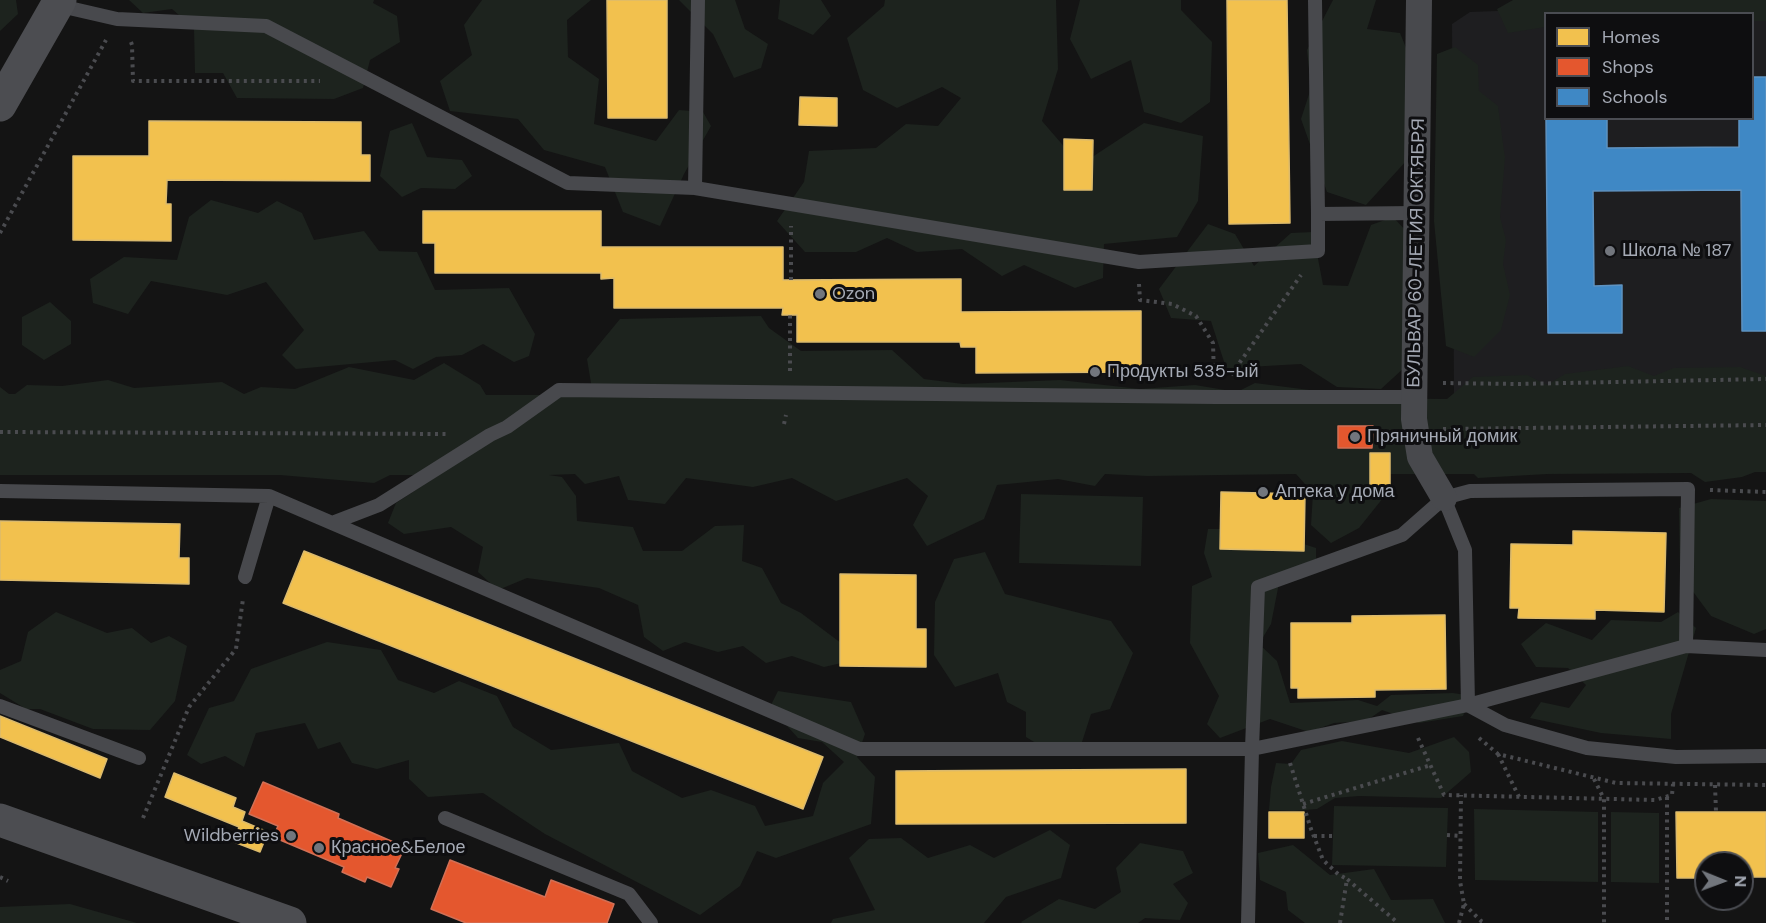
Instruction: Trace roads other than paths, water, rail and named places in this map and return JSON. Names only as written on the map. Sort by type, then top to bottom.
[{"type":"street","name":"БУЛЬВАР 60-ЛЕТИЯ ОКТЯБРЯ","points":[[1419,0],[1414,419],[1420,457],[1444,498]]},
{"type":"street","points":[[0,105],[54,2]]},
{"type":"street","points":[[0,820],[290,923]]},
{"type":"lane","points":[[695,188],[698,0]]},
{"type":"lane","points":[[54,2],[117,19],[266,26],[568,183],[695,188],[1138,262],[1318,251],[1315,0]]},
{"type":"lane","points":[[1318,214],[1416,213]]},
{"type":"lane","points":[[332,523],[379,506],[490,435],[507,427],[560,390],[1415,397]]},
{"type":"lane","points":[[1248,923],[1258,587],[1402,535],[1444,498],[1470,491],[1688,489],[1686,646]]},
{"type":"lane","points":[[0,491],[269,496],[859,749],[1252,749],[1468,705],[1686,646],[1766,650]]},
{"type":"lane","points":[[245,577],[269,496]]},
{"type":"lane","points":[[1444,498],[1465,550],[1468,705]]},
{"type":"lane","points":[[1468,705],[1505,725],[1587,748],[1676,757],[1766,756]]},
{"type":"lane","points":[[0,706],[139,758]]},
{"type":"lane","points":[[445,818],[628,894],[651,923]]},
{"type":"place","name":"Школа № 187","points":[[1610,251]]},
{"type":"place","name":"Ozon","points":[[820,294]]},
{"type":"place","name":"Продукты 535-ый","points":[[1095,372]]},
{"type":"place","name":"Пряничный домик","points":[[1355,437]]},
{"type":"place","name":"Аптека у дома","points":[[1263,492]]},
{"type":"place","name":"Wildberries","points":[[291,836]]},
{"type":"place","name":"Красное&Белое","points":[[319,848]]}]
